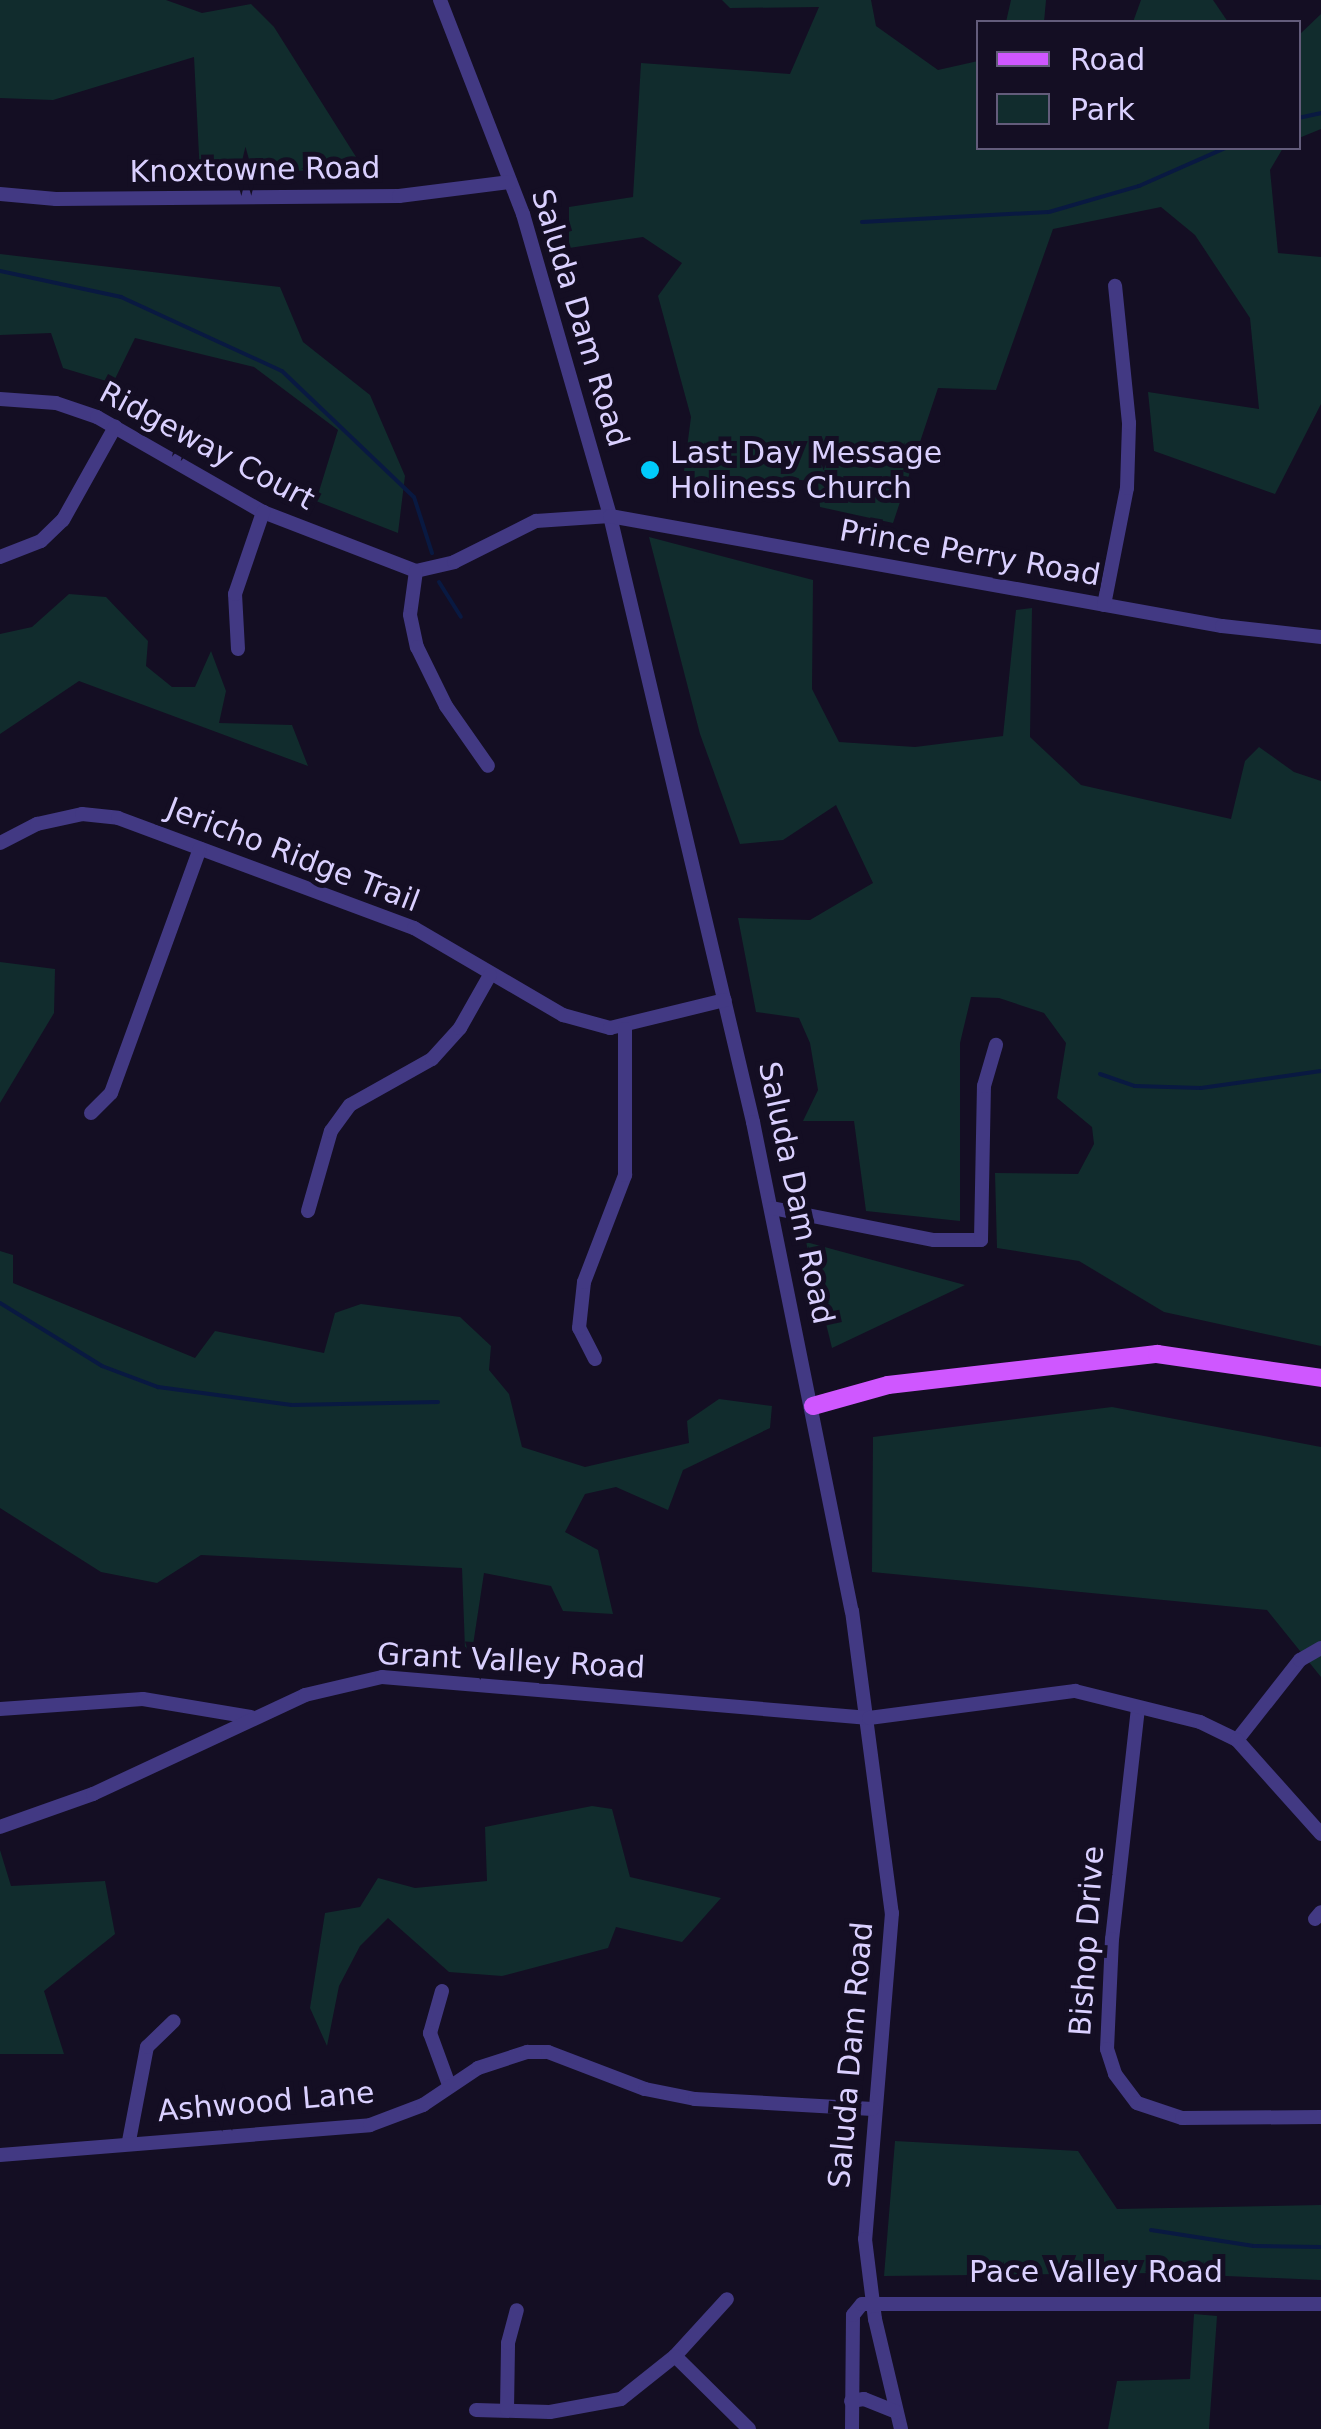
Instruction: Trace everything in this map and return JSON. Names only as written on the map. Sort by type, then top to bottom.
[{"type":"main road","points":[[813,1406],[842,1409],[947,1378],[1157,1354],[1321,1378]]},
{"type":"street","name":"Saluda Dam Road","points":[[440,0],[510,182],[565,343],[725,1000],[813,1406],[868,1718],[892,1913],[865,2239],[872,2302],[901,2429]]},
{"type":"street","name":"Knoxtowne Road","points":[[0,194],[56,199],[399,196],[510,182]]},
{"type":"street","points":[[1104,606],[1124,505],[1130,423],[1114,286]]},
{"type":"street","name":"Ridgeway Court","points":[[0,399],[56,403],[115,427],[264,512],[416,572]]},
{"type":"street","points":[[0,557],[40,540],[63,520],[115,427]]},
{"type":"street","points":[[238,649],[235,594],[264,512]]},
{"type":"street","points":[[488,766],[446,706],[417,647],[410,615],[416,572],[454,562],[536,520],[610,516]]},
{"type":"street","name":"Prince Perry Road","points":[[610,516],[1104,606],[1321,637]]},
{"type":"street","name":"Jericho Ridge Trail","points":[[0,843],[38,824],[82,814],[118,818],[414,928],[563,1015],[624,1030]]},
{"type":"street","points":[[91,1113],[111,1093],[200,849]]},
{"type":"street","points":[[308,1211],[331,1131],[350,1105],[432,1060],[460,1028],[490,975]]},
{"type":"street","points":[[595,1359],[579,1328],[584,1282],[625,1175],[624,1030],[725,1000]]},
{"type":"street","points":[[772,1208],[934,1240],[982,1240],[984,1086],[996,1045]]},
{"type":"street","points":[[1237,1740],[1300,1660],[1321,1648]]},
{"type":"street","name":"Grant Valley Road","points":[[0,1826],[93,1794],[252,1718],[340,1684],[382,1677],[868,1718]]},
{"type":"street","points":[[868,1718],[1075,1691],[1200,1722],[1237,1740],[1321,1834]]},
{"type":"street","points":[[0,1709],[123,1698],[252,1718]]},
{"type":"street","name":"Bishop Drive","points":[[1138,1708],[1112,1939],[1107,2048],[1115,2074],[1137,2103],[1182,2118],[1321,2117]]},
{"type":"street","points":[[442,1991],[430,2033],[448,2086]]},
{"type":"street","points":[[128,2142],[147,2047],[174,2021]]},
{"type":"street","name":"Ashwood Lane","points":[[0,2156],[128,2142],[370,2125],[423,2105],[448,2086],[498,2060],[548,2052],[645,2090],[694,2099],[873,2109]]},
{"type":"street","points":[[476,2410],[550,2412],[622,2399],[675,2356],[728,2299]]},
{"type":"street","points":[[852,2429],[854,2315],[858,2305],[872,2302]]},
{"type":"street","name":"Pace Valley Road","points":[[872,2302],[1321,2304]]},
{"type":"street","points":[[507,2410],[508,2343],[517,2310]]},
{"type":"street","points":[[675,2356],[749,2429]]},
{"type":"street","points":[[851,2401],[897,2412]]},
{"type":"green space","points":[[0,0],[166,0],[202,13],[251,4],[274,27],[363,168],[200,175],[194,57],[53,100],[0,98]]},
{"type":"green space","points":[[722,0],[871,0],[876,26],[938,70],[976,61],[976,150],[1282,150],[1270,170],[1278,253],[1321,257],[1321,404],[1275,494],[1154,451],[1148,392],[1259,409],[1250,318],[1195,235],[1161,207],[1053,229],[996,390],[938,388],[893,523],[820,507],[818,482],[775,477],[757,493],[683,479],[691,417],[658,296],[682,263],[643,237],[569,248],[569,207],[633,197],[641,63],[790,74],[819,7],[730,8]]},
{"type":"green space","points":[[1011,0],[1046,0],[1044,20],[1006,20]]},
{"type":"green space","points":[[1141,0],[1213,0],[1227,20],[1134,20]]},
{"type":"green space","points":[[1321,14],[1321,129],[1301,137],[1301,33]]},
{"type":"green space","points":[[0,254],[280,287],[303,342],[370,395],[405,476],[398,533],[316,501],[338,430],[254,367],[135,338],[113,383],[63,368],[51,333],[0,335]]},
{"type":"green space","points":[[649,537],[813,580],[812,689],[839,742],[915,747],[1003,736],[1016,610],[1032,608],[1030,737],[1081,785],[1231,819],[1245,761],[1259,747],[1294,772],[1321,781],[1321,1346],[1164,1312],[1079,1261],[997,1248],[995,1173],[1078,1174],[1094,1144],[1092,1127],[1057,1098],[1066,1043],[1044,1013],[999,998],[971,997],[960,1043],[960,1221],[866,1211],[854,1121],[803,1121],[818,1090],[810,1043],[799,1018],[756,1012],[738,918],[810,920],[873,883],[836,805],[783,840],[740,844],[700,734]]},
{"type":"green space","points":[[69,594],[106,597],[148,641],[146,666],[172,687],[195,687],[211,651],[226,691],[219,723],[292,725],[308,766],[79,681],[0,734],[0,634],[32,627]]},
{"type":"green space","points":[[0,962],[55,969],[54,1013],[0,1103]]},
{"type":"green space","points":[[806,1242],[965,1285],[832,1348]]},
{"type":"green space","points":[[0,1251],[13,1255],[13,1283],[195,1358],[215,1331],[324,1353],[335,1313],[361,1304],[460,1317],[491,1346],[489,1370],[509,1394],[522,1447],[585,1467],[689,1443],[687,1421],[719,1399],[772,1406],[770,1428],[683,1470],[668,1510],[616,1487],[585,1494],[565,1532],[598,1550],[613,1614],[563,1611],[551,1586],[484,1573],[473,1645],[465,1649],[462,1568],[201,1555],[157,1583],[101,1572],[0,1508]]},
{"type":"green space","points":[[1112,1407],[1321,1447],[1321,1677],[1267,1610],[872,1572],[873,1437]]},
{"type":"green space","points":[[592,1806],[612,1809],[630,1877],[721,1898],[682,1942],[616,1927],[608,1948],[502,1976],[449,1972],[388,1918],[360,1946],[339,1986],[327,2046],[310,2008],[325,1913],[360,1907],[378,1878],[415,1888],[487,1881],[485,1827]]},
{"type":"green space","points":[[0,1850],[11,1886],[105,1881],[115,1934],[44,1991],[64,2054],[0,2054]]},
{"type":"green space","points":[[895,2141],[1078,2151],[1117,2209],[1321,2205],[1321,2280],[1158,2273],[884,2276]]},
{"type":"green space","points":[[1194,2314],[1217,2316],[1209,2429],[1108,2429],[1117,2381],[1190,2379]]},
{"type":"waterway","points":[[1301,117],[1321,113]]},
{"type":"waterway","points":[[862,222],[1049,212],[1139,186],[1220,150]]},
{"type":"waterway","points":[[0,271],[121,297],[282,371],[414,497],[432,553]]},
{"type":"waterway","points":[[439,582],[461,617]]},
{"type":"waterway","points":[[1100,1074],[1135,1086],[1201,1088],[1321,1071]]},
{"type":"waterway","points":[[0,1303],[102,1366],[158,1387],[292,1405],[438,1402]]},
{"type":"waterway","points":[[1151,2230],[1254,2246],[1321,2247]]},
{"type":"place","name":"Last Day Message Holiness Church","points":[[650,470]]}]
